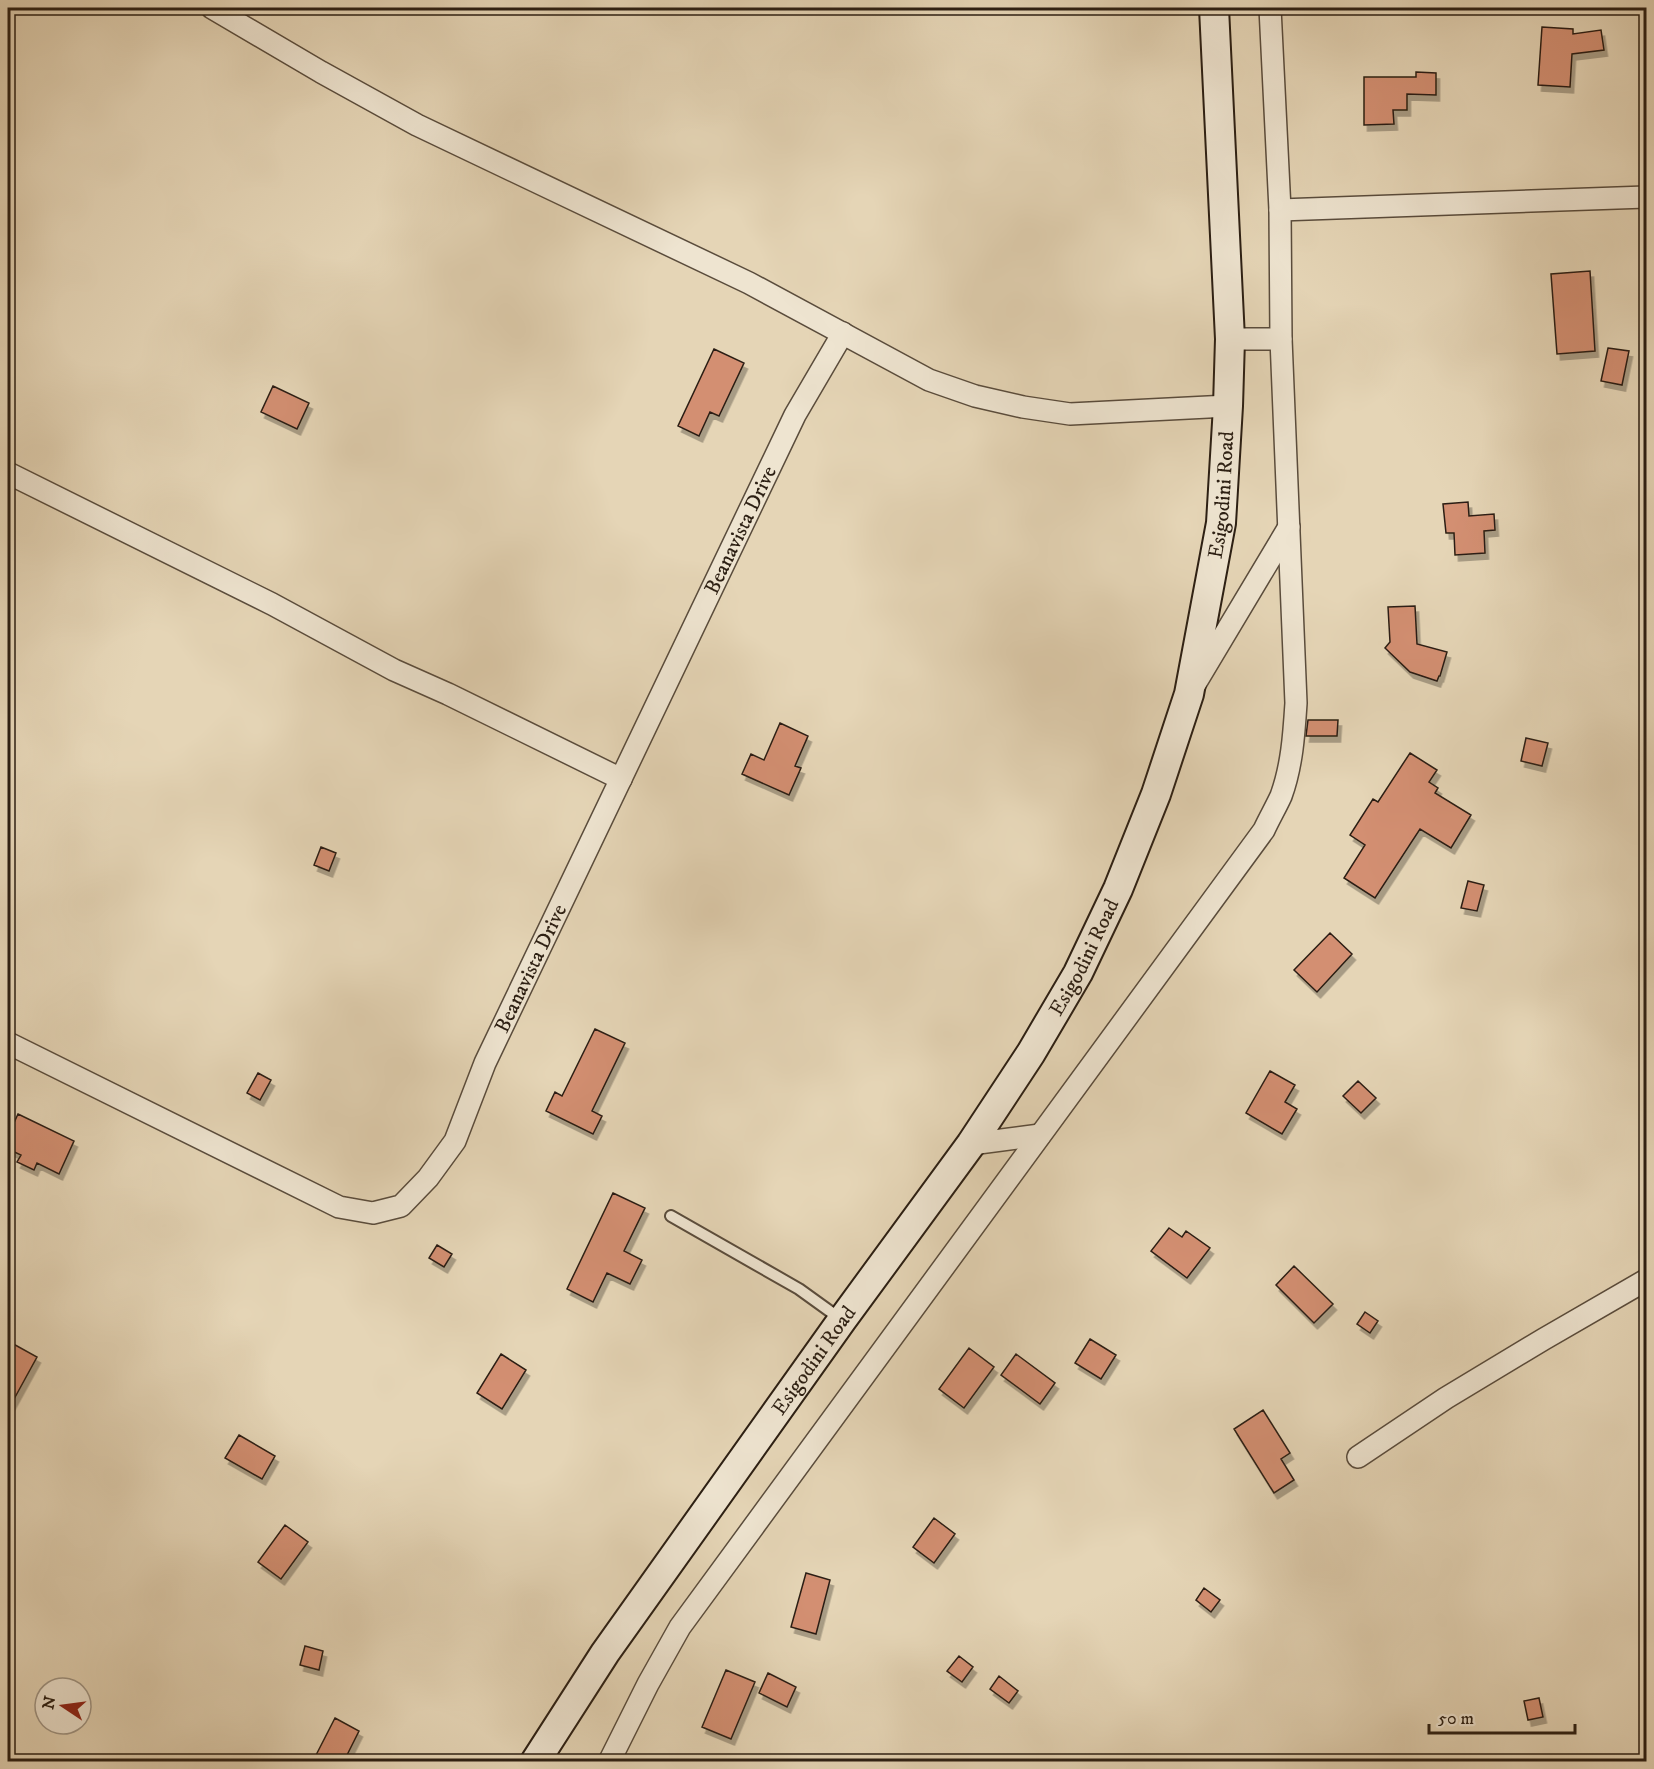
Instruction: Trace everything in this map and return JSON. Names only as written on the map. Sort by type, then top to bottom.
[{"type":"main road","name":"Esigodini Road","points":[[535,1761],[605,1653],[970,1144],[1031,1053],[1078,974],[1118,889],[1156,794],[1189,694],[1221,523],[1230,339],[1214,8]]},
{"type":"street","points":[[212,8],[417,125],[738,278],[929,380],[975,396],[1023,407],[1070,414],[1228,406]]},
{"type":"street","points":[[609,1761],[680,1627],[1264,830],[1281,796],[1294,736],[1296,703],[1281,339],[1280,210],[1270,8]]},
{"type":"street","points":[[1280,210],[1647,197]]},
{"type":"street","name":"Beanavista Drive","points":[[8,1043],[339,1207],[373,1213],[401,1206],[428,1178],[455,1140],[485,1063],[795,415],[843,333]]},
{"type":"street","points":[[1230,339],[1281,339]]},
{"type":"street","points":[[8,473],[272,604],[394,670],[621,779]]},
{"type":"street","points":[[1189,694],[1289,526]]},
{"type":"street","points":[[970,1144],[1040,1135]]},
{"type":"street","points":[[1358,1457],[1456,1392],[1647,1280]]},
{"type":"lane","points":[[671,1215],[799,1289],[842,1320]]},
{"type":"building","points":[[1542,27],[1573,29],[1573,34],[1601,30],[1604,50],[1572,54],[1570,87],[1538,85]]},
{"type":"building","points":[[1416,72],[1436,73],[1436,95],[1407,94],[1407,110],[1393,110],[1394,124],[1364,125],[1364,77],[1416,77]]},
{"type":"building","points":[[1590,271],[1595,351],[1557,354],[1551,274]]},
{"type":"building","points":[[1608,348],[1629,351],[1622,385],[1601,381]]},
{"type":"building","points":[[714,349],[744,363],[719,416],[710,412],[699,436],[678,426]]},
{"type":"building","points":[[273,386],[309,403],[297,429],[261,412]]},
{"type":"building","points":[[1468,502],[1469,516],[1494,514],[1495,530],[1484,531],[1485,553],[1455,555],[1454,533],[1446,533],[1443,504]]},
{"type":"building","points":[[1415,606],[1417,644],[1447,652],[1437,681],[1410,672],[1385,648],[1390,642],[1388,607]]},
{"type":"building","points":[[1308,720],[1338,720],[1337,736],[1306,736]]},
{"type":"building","points":[[780,723],[808,736],[795,766],[801,768],[789,795],[742,774],[751,754],[764,760]]},
{"type":"building","points":[[1526,738],[1548,743],[1542,766],[1521,761]]},
{"type":"building","points":[[1410,753],[1437,770],[1429,782],[1438,788],[1435,793],[1471,815],[1451,848],[1420,829],[1375,898],[1344,878],[1365,845],[1350,835],[1373,799],[1378,802]]},
{"type":"building","points":[[321,847],[336,853],[329,871],[314,865]]},
{"type":"building","points":[[1468,881],[1484,885],[1477,911],[1461,908]]},
{"type":"building","points":[[1330,933],[1352,954],[1317,992],[1294,970]]},
{"type":"building","points":[[595,1029],[625,1043],[592,1111],[602,1116],[593,1134],[546,1111],[555,1092],[562,1096]]},
{"type":"building","points":[[1270,1071],[1295,1085],[1285,1102],[1297,1109],[1282,1134],[1246,1113]]},
{"type":"building","points":[[258,1073],[271,1080],[260,1100],[247,1093]]},
{"type":"building","points":[[1358,1081],[1376,1098],[1361,1113],[1343,1096]]},
{"type":"building","points":[[18,1114],[74,1141],[59,1174],[37,1163],[34,1170],[17,1162],[21,1155],[8,1149],[8,1136]]},
{"type":"building","points":[[613,1193],[645,1208],[624,1251],[642,1260],[630,1284],[607,1273],[593,1302],[567,1289]]},
{"type":"building","points":[[1169,1228],[1182,1237],[1186,1231],[1210,1248],[1187,1278],[1151,1251]]},
{"type":"building","points":[[437,1245],[452,1254],[444,1267],[429,1258]]},
{"type":"building","points":[[1294,1266],[1333,1304],[1314,1323],[1276,1285]]},
{"type":"building","points":[[1365,1312],[1378,1321],[1370,1333],[1357,1324]]},
{"type":"building","points":[[1090,1339],[1116,1355],[1101,1379],[1075,1363]]},
{"type":"building","points":[[8,1341],[37,1357],[8,1410]]},
{"type":"building","points":[[969,1348],[994,1367],[964,1408],[939,1389]]},
{"type":"building","points":[[501,1354],[526,1370],[502,1409],[477,1393]]},
{"type":"building","points":[[1016,1354],[1055,1383],[1040,1404],[1001,1375]]},
{"type":"building","points":[[1263,1410],[1290,1453],[1281,1459],[1294,1480],[1274,1493],[1234,1429]]},
{"type":"building","points":[[239,1435],[275,1456],[262,1479],[225,1458]]},
{"type":"building","points":[[934,1518],[955,1534],[934,1563],[913,1547]]},
{"type":"building","points":[[285,1525],[308,1542],[281,1579],[258,1562]]},
{"type":"building","points":[[806,1573],[830,1580],[816,1634],[791,1627]]},
{"type":"building","points":[[1204,1588],[1220,1600],[1211,1612],[1196,1600]]},
{"type":"building","points":[[305,1646],[323,1651],[319,1670],[300,1665]]},
{"type":"building","points":[[959,1656],[973,1667],[962,1682],[947,1671]]},
{"type":"building","points":[[726,1670],[755,1682],[731,1739],[702,1727]]},
{"type":"building","points":[[768,1673],[796,1687],[787,1707],[759,1693]]},
{"type":"building","points":[[999,1676],[1018,1691],[1009,1703],[990,1689]]},
{"type":"building","points":[[1539,1698],[1543,1717],[1528,1720],[1524,1701]]},
{"type":"building","points":[[335,1718],[359,1731],[344,1761],[313,1761]]}]
